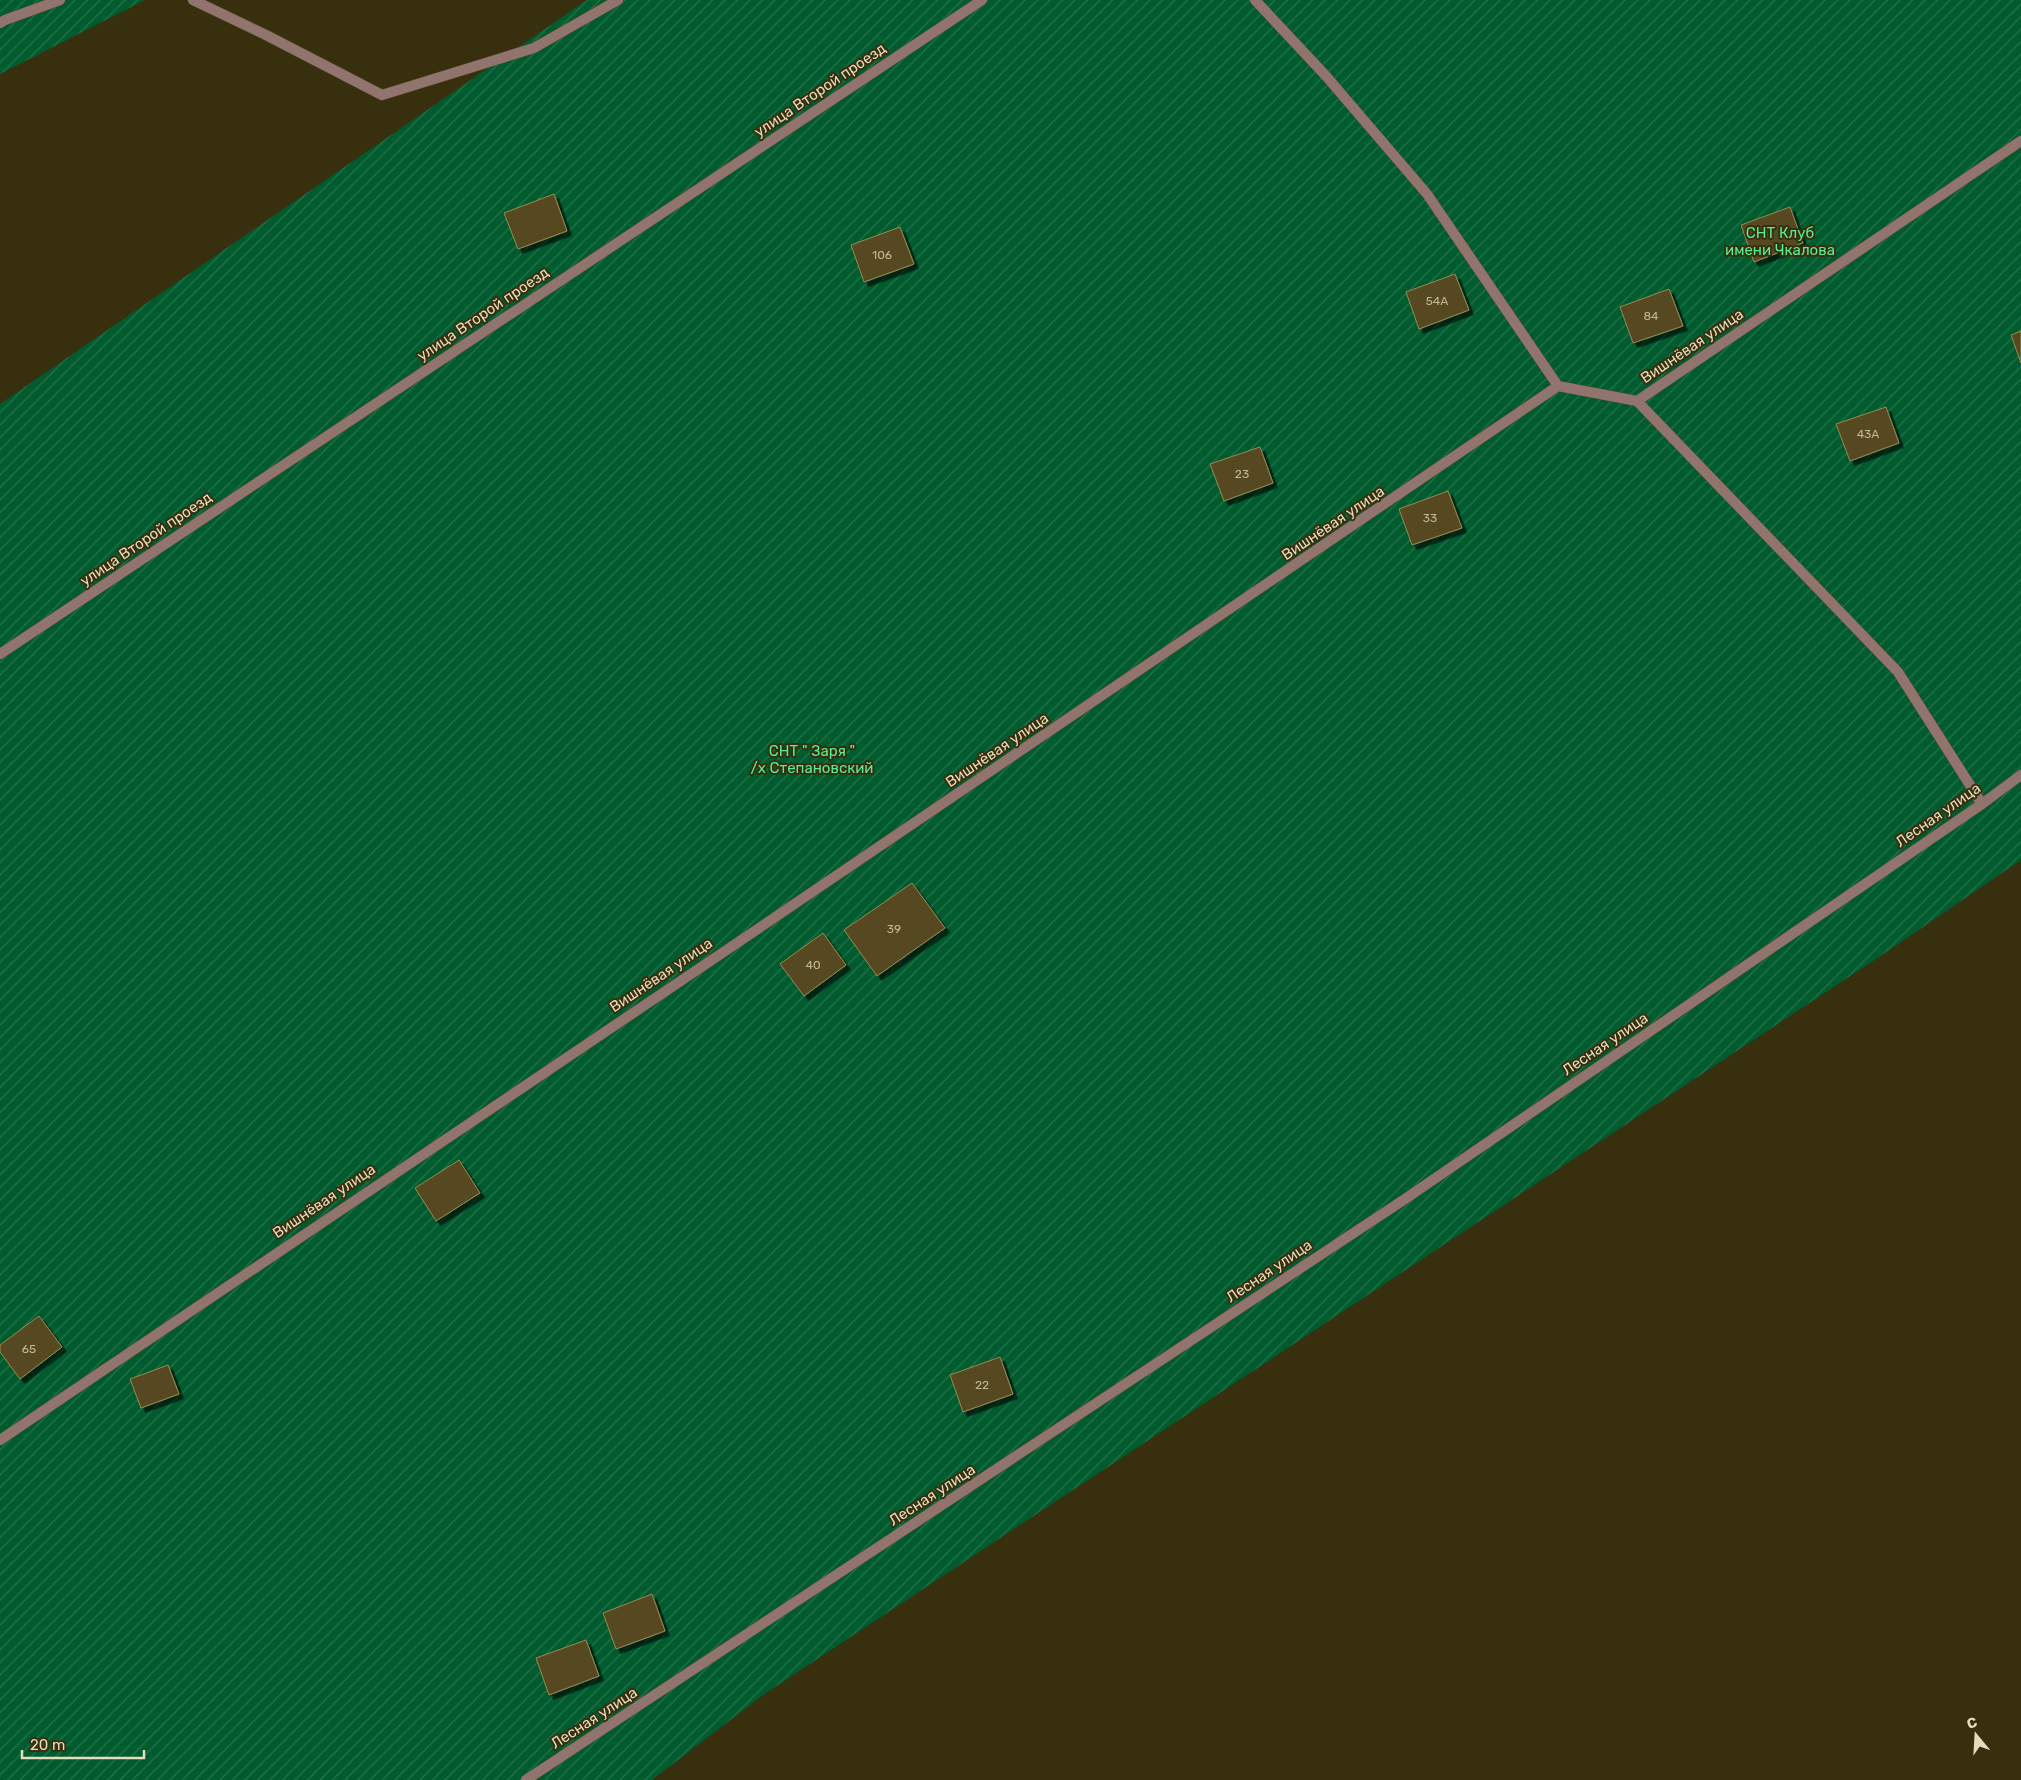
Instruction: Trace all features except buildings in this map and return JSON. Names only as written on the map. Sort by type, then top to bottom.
[{"type":"lane","points":[[0,24],[5,20],[60,0]]},
{"type":"lane","points":[[194,0],[266,35],[382,96],[534,48],[618,0]]},
{"type":"lane","name":"улица Второй проезд","points":[[0,654],[982,0]]},
{"type":"lane","points":[[1255,0],[1326,76],[1427,194],[1558,386]]},
{"type":"lane","name":"Вишнёвая улица","points":[[0,1440],[392,1174],[1196,635],[1558,386],[1637,401],[2021,141]]},
{"type":"lane","points":[[1637,401],[1898,672],[1982,804]]},
{"type":"lane","name":"Лесная улица","points":[[526,1780],[1405,1199],[1982,804],[2021,775]]},
{"type":"green space","points":[[0,0],[145,0],[0,74]]},
{"type":"green space","name":"СНТ \" Заря \" /х Степановский","points":[[587,0],[2021,0],[2021,860],[1885,953],[763,1695],[652,1780],[0,1780],[0,404]]},
{"type":"park label","name":"СНТ Клуб имени Чкалова","points":[[1780,242]]}]
